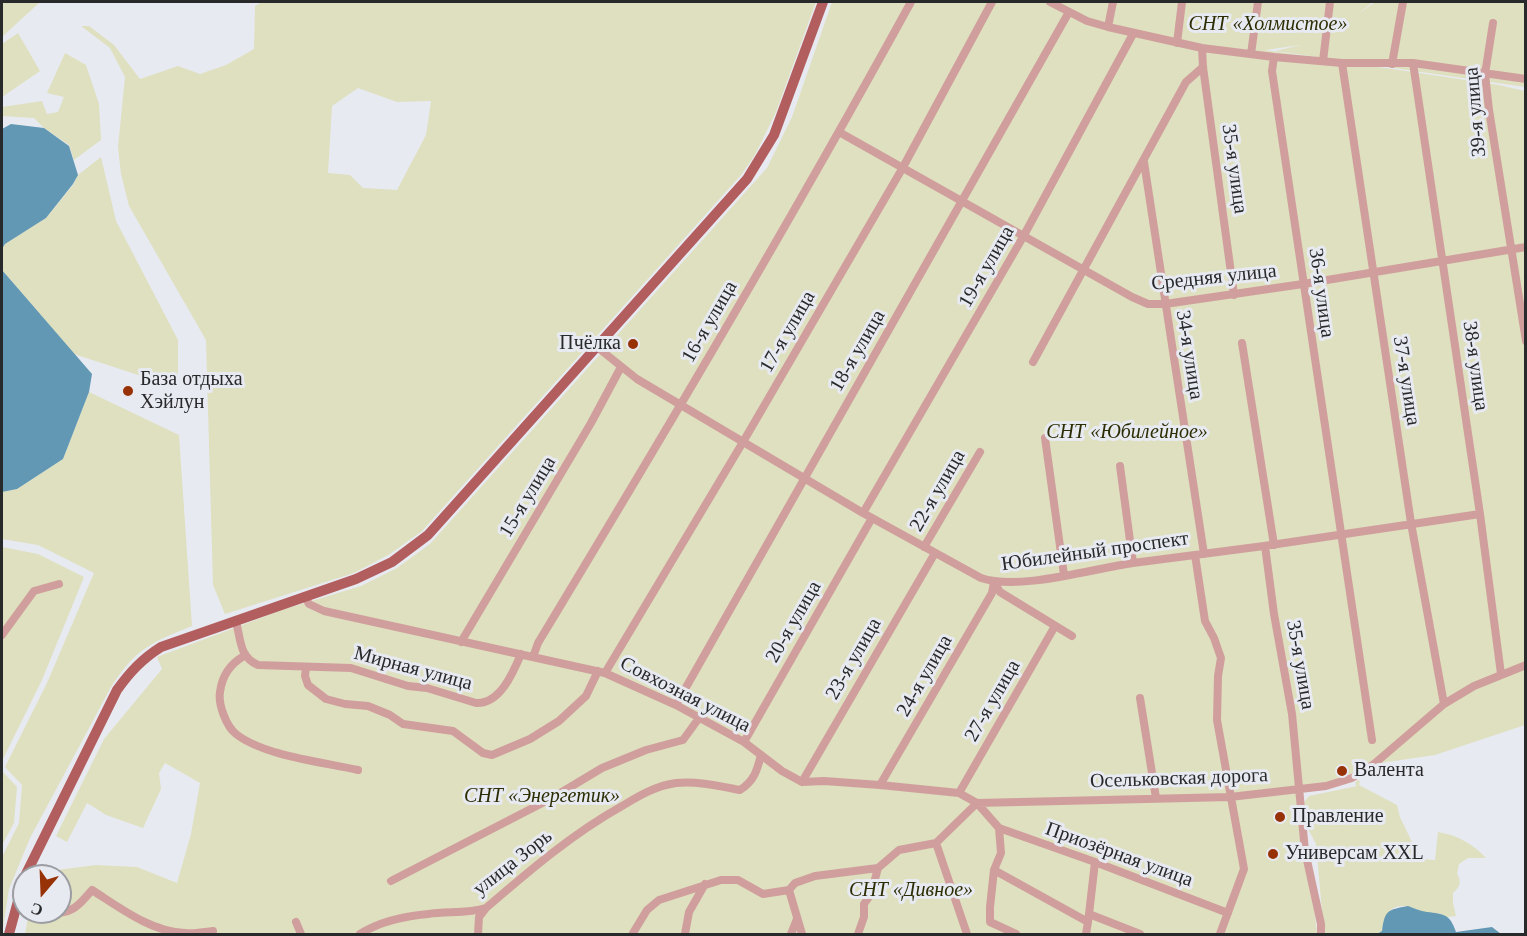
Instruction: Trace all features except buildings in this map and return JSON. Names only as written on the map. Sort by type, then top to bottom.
[{"type":"main road","points":[[31,864],[117,690],[130,671],[147,656],[161,647],[357,579],[392,562],[428,535],[747,179],[761,159],[783,113],[823,2]]},
{"type":"street","name":"16-я улица","points":[[533,657],[538,644],[682,406],[840,132],[911,2]]},
{"type":"street","name":"17-я улица","points":[[306,667],[305,676],[308,685],[326,699],[345,704],[368,706],[390,715],[403,724],[453,731],[483,753],[492,755],[530,739],[559,721],[586,696],[743,442],[903,169],[992,2]]},
{"type":"street","points":[[1050,2],[1108,27],[1202,48],[1342,63],[1413,63],[1526,80]]},
{"type":"street","points":[[1108,27],[1113,2]]},
{"type":"street","points":[[1177,43],[1182,2]]},
{"type":"street","points":[[1251,54],[1258,2]]},
{"type":"street","points":[[1323,61],[1330,2]]},
{"type":"street","points":[[1392,64],[1403,2]]},
{"type":"street","name":"18-я улица","points":[[676,705],[1069,12]]},
{"type":"street","name":"39-я улица","points":[[1493,22],[1485,74],[1526,340]]},
{"type":"street","name":"19-я улица","points":[[863,513],[1023,237],[1133,34]]},
{"type":"street","name":"35-я улица","points":[[1202,48],[1234,295]]},
{"type":"street","name":"36-я улица","points":[[1274,57],[1272,71],[1372,740]]},
{"type":"street","name":"37-я улица","points":[[1342,63],[1411,523],[1444,704]]},
{"type":"street","name":"38-я улица","points":[[1413,63],[1480,514],[1501,674]]},
{"type":"street","points":[[1033,362],[1186,82],[1203,67]]},
{"type":"street","name":"Средняя улица","points":[[840,132],[1023,237],[1148,304],[1234,295],[1526,247]]},
{"type":"street","name":"34-я улица","points":[[1144,162],[1199,554],[1205,621],[1221,658],[1218,676],[1217,720],[1244,868],[1220,934]]},
{"type":"street","name":"35-я улица","points":[[1242,344],[1270,545],[1274,614],[1292,714],[1301,789],[1305,850],[1321,924],[1321,934]]},
{"type":"street","name":"Юбилейный проспект","points":[[597,347],[637,379],[682,406],[863,513],[981,578],[994,582],[1010,583],[1133,563],[1480,514]]},
{"type":"street","name":"15-я улица","points":[[460,642],[591,423],[621,367]]},
{"type":"street","points":[[1045,438],[1064,575]]},
{"type":"street","name":"22-я улица","points":[[924,547],[980,452]]},
{"type":"street","points":[[1120,466],[1133,563]]},
{"type":"street","name":"20-я улица","points":[[744,742],[872,518]]},
{"type":"street","name":"23-я улица","points":[[802,782],[935,553]]},
{"type":"street","points":[[994,582],[1000,592],[1072,636]]},
{"type":"street","name":"24-я улица","points":[[880,784],[992,593],[994,582]]},
{"type":"street","points":[[2,635],[34,591],[59,584]]},
{"type":"street","name":"Совхозная улица","points":[[305,597],[309,604],[324,611],[601,672],[676,705],[744,742],[802,782]]},
{"type":"street","points":[[236,622],[244,656],[249,662],[258,665],[306,667]]},
{"type":"street","name":"27-я улица","points":[[959,793],[1055,626]]},
{"type":"street","name":"Мирная улица","points":[[306,667],[351,668],[408,686],[427,688],[476,703],[484,703],[505,685],[521,654]]},
{"type":"street","points":[[244,656],[229,668],[221,681],[219,698],[223,713],[234,733],[265,749],[358,770]]},
{"type":"street","name":"Осельковская дорога","points":[[977,802],[1230,798],[1326,786],[1352,778],[1374,764],[1444,704],[1501,674],[1526,664]]},
{"type":"street","points":[[1140,698],[1156,798]]},
{"type":"street","points":[[391,881],[552,798],[602,768],[646,750],[682,740],[699,718]]},
{"type":"street","name":"улица Зорь","points":[[360,934],[384,923],[428,914],[476,911],[486,908],[548,856],[606,815],[652,788],[694,782],[740,790],[750,784],[761,755]]},
{"type":"street","points":[[802,782],[880,784],[959,793],[977,802],[999,828],[1001,853],[994,870],[990,922],[1016,934]]},
{"type":"street","points":[[633,933],[647,910],[659,900],[705,884],[721,880],[738,880],[763,894],[789,890],[795,883],[815,876],[878,868],[899,850],[936,843],[977,802]]},
{"type":"street","name":"Приозёрная улица","points":[[999,828],[1228,913]]},
{"type":"street","points":[[936,843],[967,934]]},
{"type":"street","points":[[1086,934],[1095,862]]},
{"type":"street","points":[[858,934],[864,917],[864,904],[871,894],[878,868]]},
{"type":"street","points":[[994,870],[1088,918],[1140,934]]},
{"type":"street","points":[[685,934],[690,912],[705,884]]},
{"type":"street","points":[[72,910],[92,890],[123,910],[162,929],[184,933],[213,931]]},
{"type":"street","points":[[789,890],[802,934]]},
{"type":"street","points":[[478,934],[479,918],[486,908]]},
{"type":"street","points":[[790,934],[797,918]]},
{"type":"street","points":[[296,922],[300,934]]},
{"type":"green space","points":[[2,2],[40,2],[2,37]]},
{"type":"green space","points":[[262,2],[816,2],[776,112],[755,155],[741,175],[422,531],[390,554],[354,573],[225,614],[213,585],[206,340],[129,206],[121,174],[118,147],[125,77],[110,48],[81,26],[89,26],[114,45],[140,79],[178,66],[200,74],[226,65],[254,49],[255,6]],"holes":[[[358,88],[397,102],[431,101],[426,135],[397,190],[363,188],[350,175],[328,173],[332,106]]]},
{"type":"green space","name":"СНТ «Юбилейное»","points":[[832,2],[1373,2],[1357,15],[1375,2],[1525,2],[1525,87],[1275,51],[1301,45],[1265,50],[1499,85],[1525,91],[1525,725],[1435,755],[1374,764],[1352,778],[1301,789],[1317,934],[25,934],[27,924],[72,924],[72,868],[96,865],[137,867],[177,883],[191,834],[200,783],[165,763],[159,773],[161,789],[143,828],[106,815],[87,803],[67,842],[56,836],[104,739],[162,669],[157,657],[285,609],[361,586],[397,568],[430,544],[767,168],[792,117]]},
{"type":"green space","points":[[18,33],[40,71],[2,97],[2,44]]},
{"type":"green space","points":[[65,53],[86,65],[99,104],[101,140],[74,160],[69,145],[44,128],[34,118],[2,116],[2,107],[42,101],[47,114],[58,112],[64,97],[47,93]]},
{"type":"green space","points":[[101,157],[116,221],[178,340],[178,388],[74,354],[2,270],[2,249],[5,244],[46,218],[73,185],[78,175]]},
{"type":"green space","points":[[89,392],[179,435],[192,626],[146,648],[128,664],[111,687],[30,838],[19,864],[12,864],[12,882],[2,934],[2,857],[19,823],[22,785],[5,767],[47,683],[94,573],[38,545],[2,539],[2,492],[17,489],[63,459]]},
{"type":"green space","points":[[2,547],[38,554],[84,577],[42,680],[2,761]]},
{"type":"green space","points":[[2,771],[17,787],[14,823],[2,845]]},
{"type":"green space","points":[[1357,780],[1360,781],[1359,785],[1397,805],[1400,817],[1420,859],[1435,860],[1438,832],[1464,841],[1486,858],[1468,858],[1459,864],[1457,874],[1460,884],[1453,893],[1456,916],[1447,917],[1398,906],[1387,915],[1382,931],[1377,934],[1324,934],[1316,844],[1307,827],[1304,802],[1309,796],[1357,786],[1355,784]]},
{"type":"water","points":[[11,124],[44,128],[69,146],[78,175],[46,218],[5,244],[2,249],[2,129]]},
{"type":"water","points":[[2,270],[92,374],[89,392],[63,459],[17,489],[2,492]]},
{"type":"water","points":[[1408,906],[1446,916],[1456,932],[1492,927],[1501,934],[1377,934],[1382,931],[1388,912]]},
{"type":"place","name":"Пчёлка","points":[[633,344]]},
{"type":"place","name":"База отдыха Хэйлун","points":[[128,391]]},
{"type":"place","name":"Валента","points":[[1342,771]]},
{"type":"place","name":"Правление","points":[[1280,817]]},
{"type":"place","name":"Универсам XXL","points":[[1273,854]]},
{"type":"park label","name":"СНТ «Холмистое»","points":[[1268,25]]},
{"type":"park label","name":"СНТ «Энергетик»","points":[[542,797]]},
{"type":"park label","name":"СНТ «Дивное»","points":[[911,891]]}]
